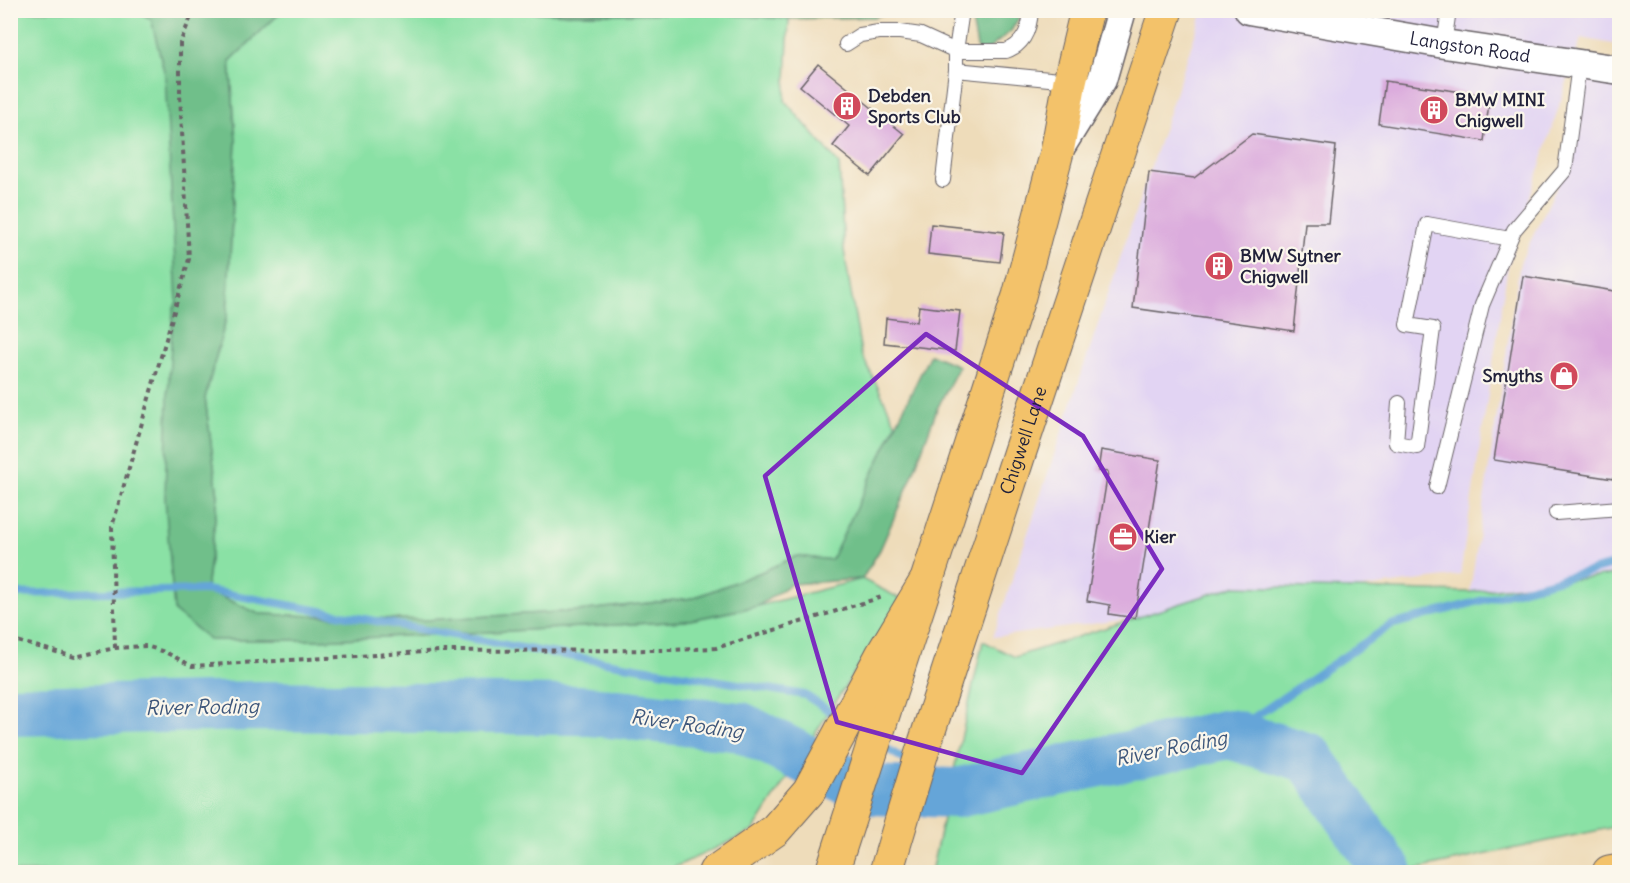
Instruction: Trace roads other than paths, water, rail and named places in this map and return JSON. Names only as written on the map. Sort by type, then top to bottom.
[{"type":"main road","points":[[832,873],[848,820],[866,719],[882,655],[925,584],[1019,296],[1057,152],[1070,81],[1088,10]]},
{"type":"main road","name":"Chigwell Lane","points":[[886,873],[922,752],[1166,10]]},
{"type":"main road","points":[[715,873],[775,830],[866,719]]},
{"type":"main road","points":[[1609,873],[1620,870]]},
{"type":"street","points":[[1057,152],[1102,80],[1122,10]]},
{"type":"street","name":"Langston Road","points":[[1249,10],[1444,44],[1620,70]]},
{"type":"lane","points":[[943,180],[962,10]]},
{"type":"lane","points":[[846,44],[860,35],[900,32],[921,35],[956,51],[1006,51],[1021,42],[1027,32],[1031,10]]},
{"type":"lane","points":[[1444,44],[1449,10]]},
{"type":"lane","points":[[1437,487],[1482,305],[1514,230],[1565,170],[1579,64]]},
{"type":"lane","points":[[956,70],[1070,81]]},
{"type":"lane","points":[[1399,403],[1396,443],[1417,447],[1433,329],[1407,325],[1426,224],[1510,239]]},
{"type":"lane","points":[[1556,513],[1620,508]]},
{"type":"waterway","points":[[1229,734],[1391,625],[1620,563]]},
{"type":"waterway","points":[[10,594],[206,590],[539,651],[805,695],[840,718]]},
{"type":"waterway","name":"River Roding","points":[[10,711],[259,706],[580,710],[741,727],[867,790],[956,793],[1229,734],[1309,758],[1388,872]]},
{"type":"waterway","points":[[881,745],[911,764]]},
{"type":"waterway","points":[[924,772],[956,793]]},
{"type":"place","name":"Debden Sports Club","points":[[847,106]]},
{"type":"place","name":"BMW MINI Chigwell","points":[[1434,110]]},
{"type":"place","name":"BMW Sytner Chigwell","points":[[1219,266]]},
{"type":"place","name":"Smyths","points":[[1564,376]]},
{"type":"place","name":"Kier","points":[[1123,537]]}]
